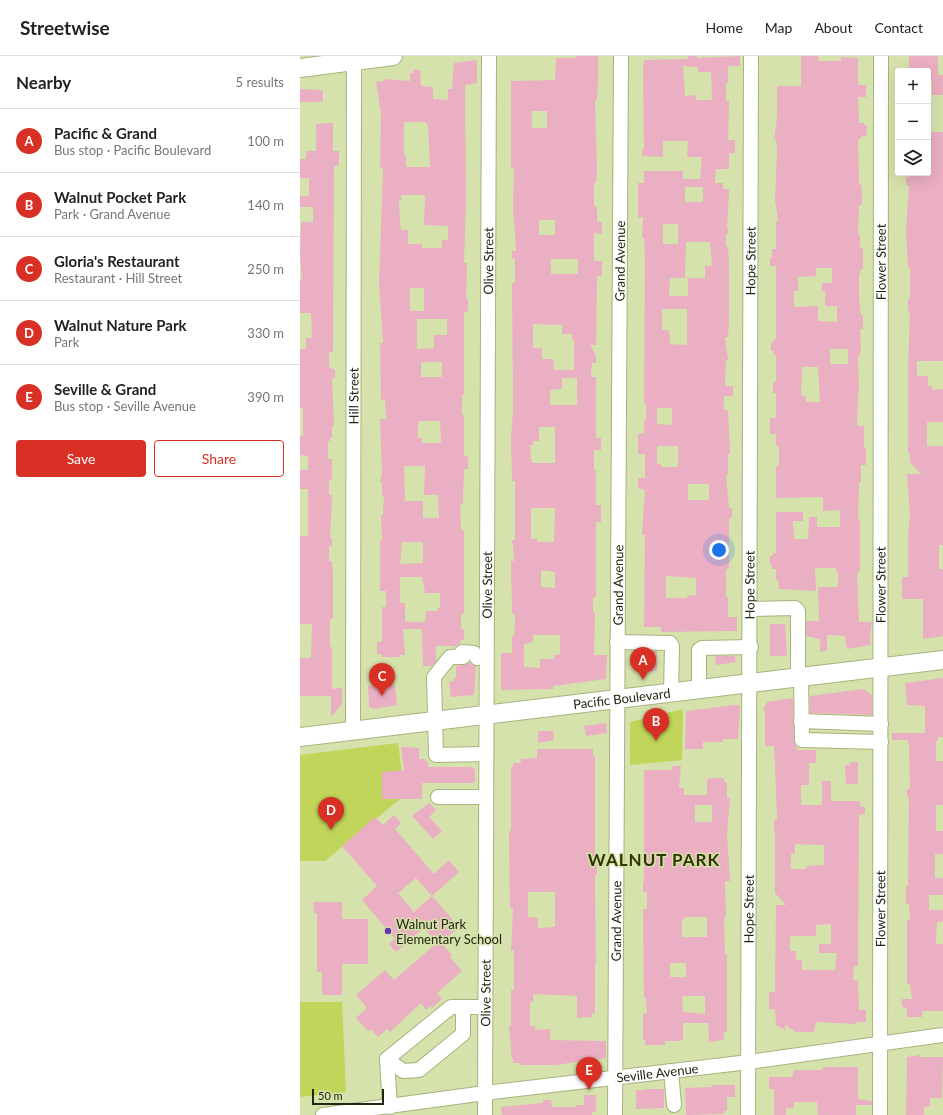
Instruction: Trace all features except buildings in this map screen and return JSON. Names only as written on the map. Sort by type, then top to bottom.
[{"type":"main road","points":[[300,68],[324,60],[354,61],[393,56]]},
{"type":"main road","name":"Pacific Boulevard","points":[[300,737],[671,694],[943,660]]},
{"type":"street","name":"Olive Street","points":[[485,1115],[486,715],[471,658],[489,56]]},
{"type":"street","name":"Grand Avenue","points":[[615,1115],[616,700],[621,56]]},
{"type":"street","name":"Hope Street","points":[[748,1115],[751,684],[751,56]]},
{"type":"street","name":"Flower Street","points":[[880,1115],[881,56]]},
{"type":"street","name":"Hill Street","points":[[353,731],[354,61]]},
{"type":"street","points":[[751,609],[795,608],[798,611],[801,736],[806,741],[881,742]]},
{"type":"street","points":[[617,642],[670,643],[672,646],[671,694]]},
{"type":"street","points":[[699,690],[699,650],[702,648],[751,647]]},
{"type":"street","points":[[471,658],[450,657],[434,677],[435,721],[433,755],[486,754]]},
{"type":"street","points":[[801,721],[881,724]]},
{"type":"street","points":[[438,797],[486,797]]},
{"type":"street","points":[[387,1060],[451,1007],[485,1007]]},
{"type":"street","points":[[387,1060],[402,1071],[419,1070],[463,1034],[463,1007]]},
{"type":"street","name":"Seville Avenue","points":[[324,1115],[352,1114],[390,1107],[485,1094],[749,1062],[943,1035]]},
{"type":"street","points":[[387,1060],[390,1107]]},
{"type":"street","points":[[671,1071],[674,1105]]},
{"type":"green space","points":[[683,709],[682,760],[630,765],[630,722]]},
{"type":"green space","points":[[398,743],[402,773],[400,799],[325,861],[300,861],[300,755]]},
{"type":"green space","points":[[300,1002],[342,1002],[346,1092],[300,1097]]},
{"type":"place","name":"Pacific & Grand","points":[[643,680]]},
{"type":"place","name":"Gloria's Restaurant","points":[[382,696]]},
{"type":"place","name":"Walnut Pocket Park","points":[[656,741]]},
{"type":"place","name":"Walnut Nature Park","points":[[331,830]]},
{"type":"place","name":"Walnut Park Elementary School","points":[[388,931]]},
{"type":"place","name":"Seville & Grand","points":[[589,1090]]},
{"type":"district","name":"WALNUT PARK","points":[[654,860]]}]
